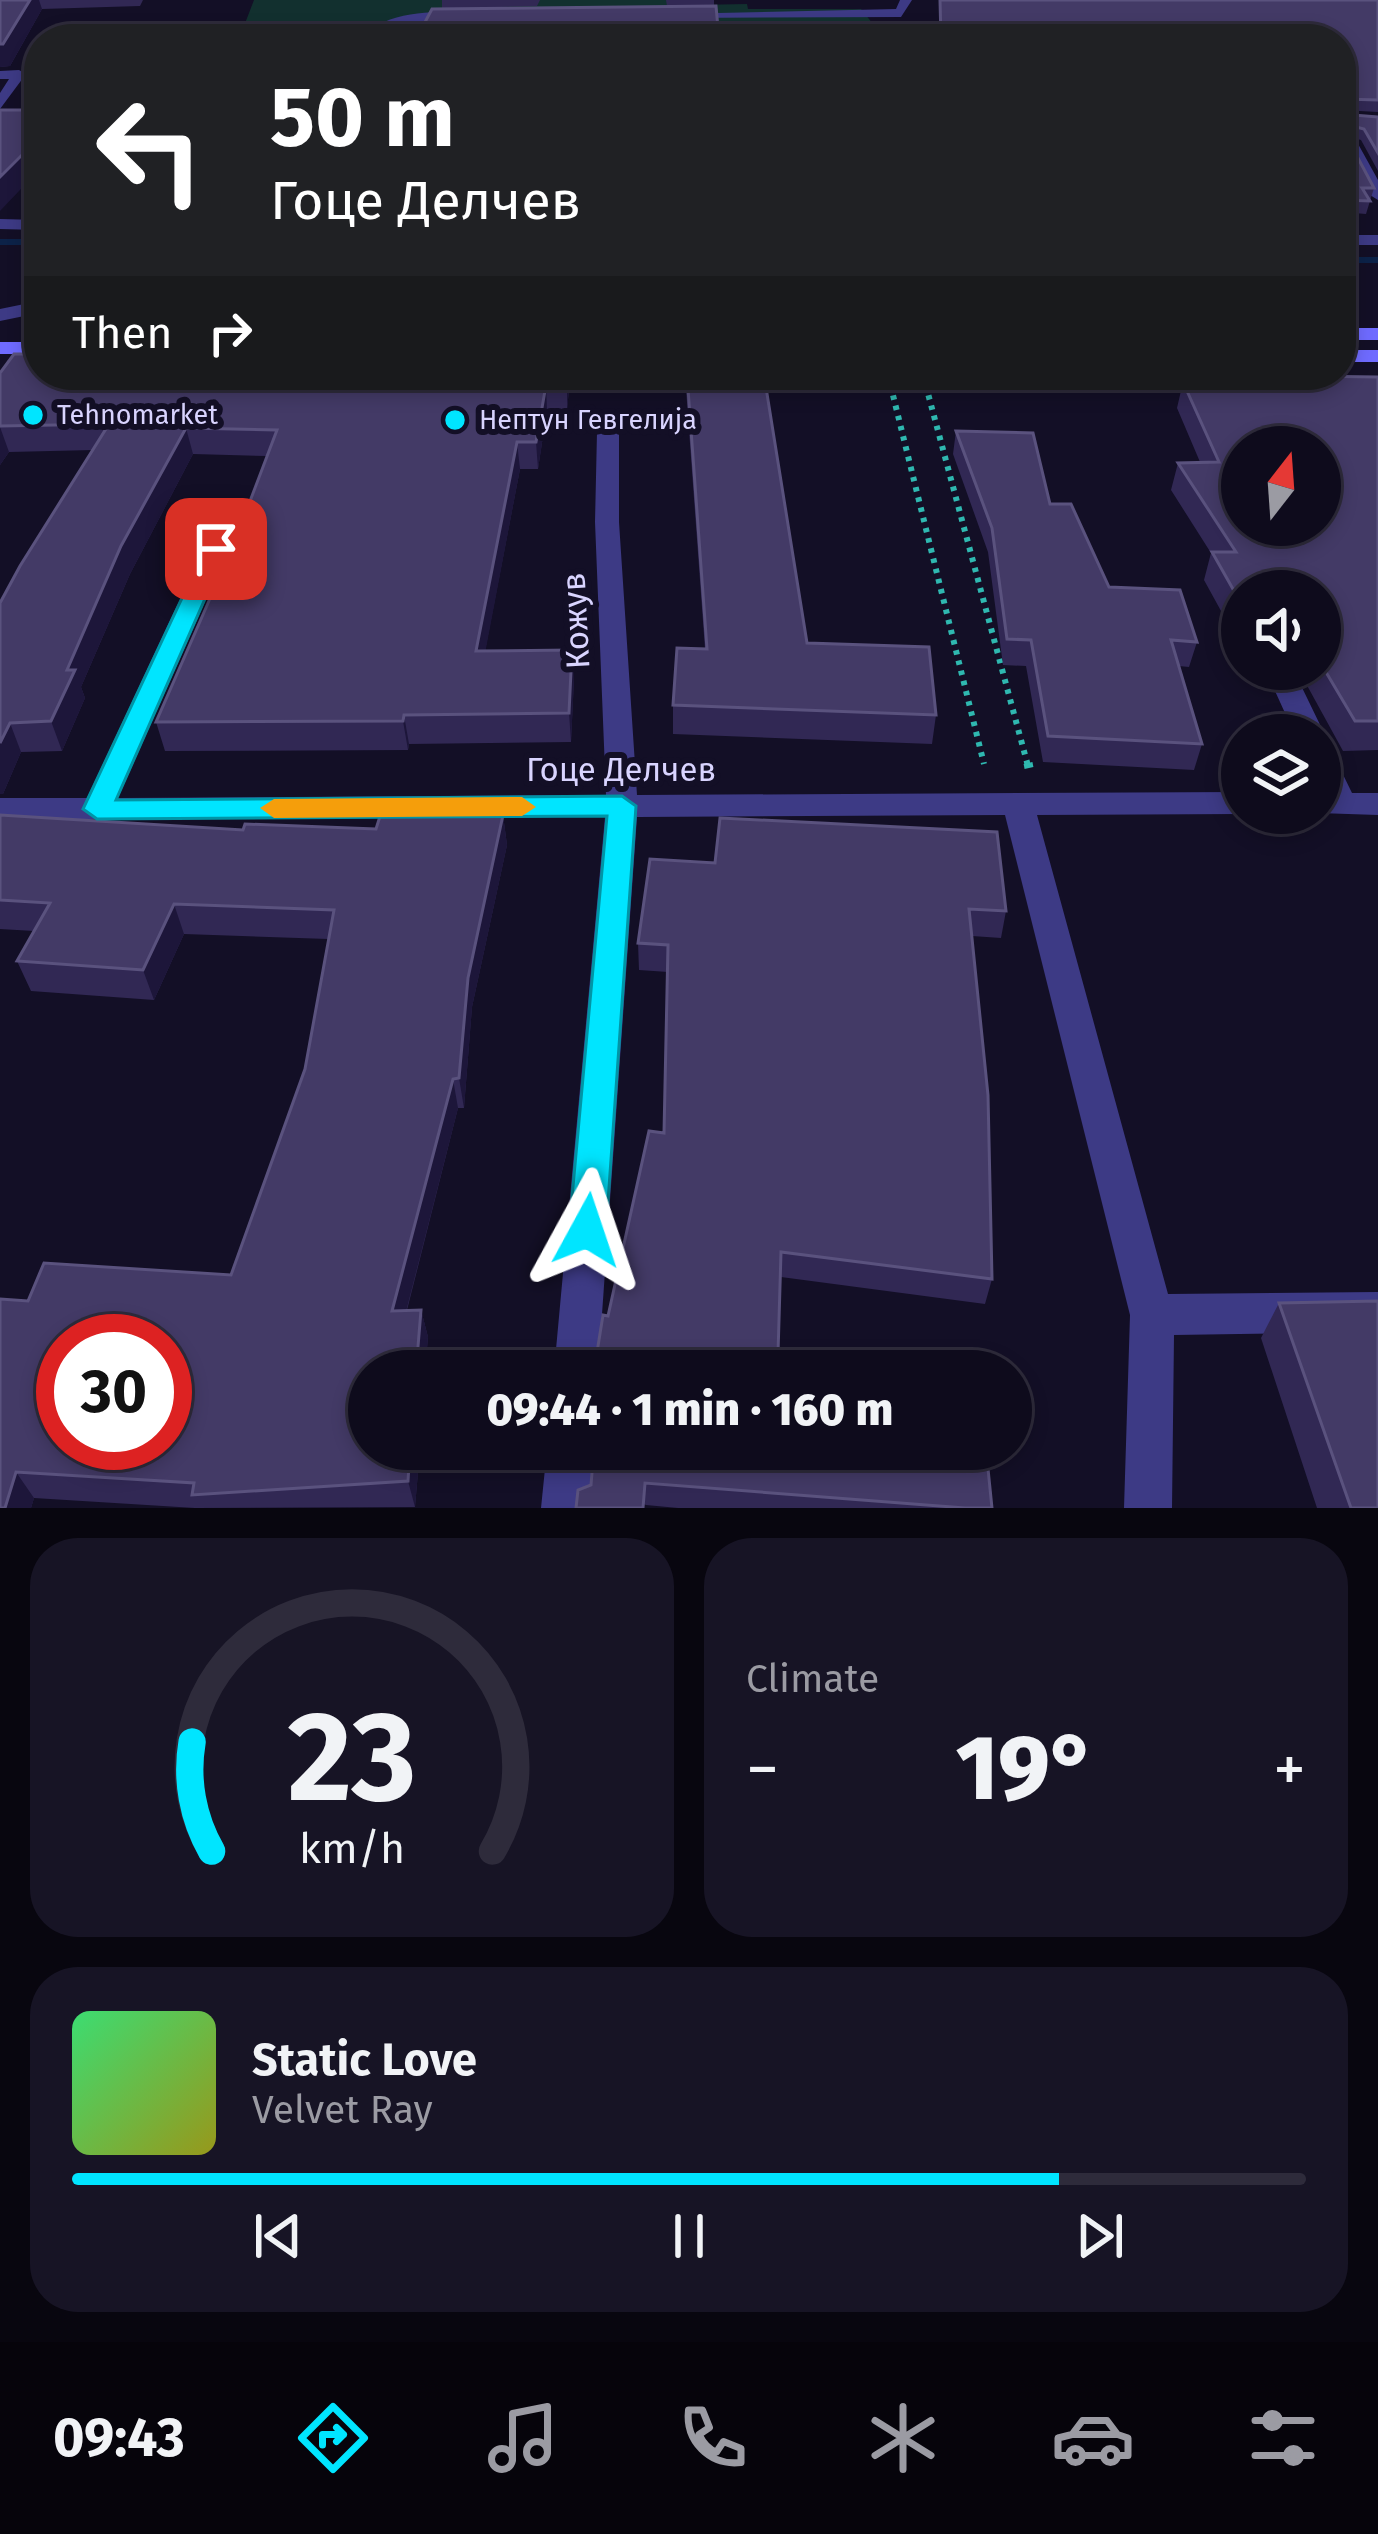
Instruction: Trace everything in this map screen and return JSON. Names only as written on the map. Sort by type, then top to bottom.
[{"type":"street","points":[[877,0],[905,14]]},
{"type":"street","points":[[670,14],[737,20],[905,14]]},
{"type":"street","points":[[389,24],[405,18],[474,15]]},
{"type":"street","points":[[0,75],[19,74],[0,105]]},
{"type":"street","points":[[1356,156],[1378,195]]},
{"type":"street","name":"Кожув","points":[[578,1350],[622,806],[608,432]]},
{"type":"street","points":[[97,809],[236,505]]},
{"type":"street","name":"Гоце Делчев","points":[[0,809],[1221,803]]},
{"type":"street","points":[[1341,803],[1378,804]]},
{"type":"street","points":[[1017,804],[1152,1315],[1148,1508]]},
{"type":"street","points":[[1152,1315],[1378,1312]]},
{"type":"street","points":[[565,1508],[568,1470]]},
{"type":"path","points":[[893,390],[1017,804]]},
{"type":"path","points":[[926,390],[1017,804]]},
{"type":"green space","points":[[254,0],[693,0],[695,5],[747,4],[748,9],[861,9],[873,24],[245,24]]},
{"type":"building","points":[[0,0],[30,0],[3,44],[0,44]]},
{"type":"building","points":[[940,0],[1378,0],[1378,100],[1356,99],[1356,24],[941,24]]},
{"type":"building","points":[[716,6],[718,24],[424,24],[432,9]]},
{"type":"building","points":[[0,110],[24,110],[24,153],[0,177]]},
{"type":"building","points":[[1356,115],[1378,117],[1378,153],[1364,129],[1356,127]]},
{"type":"building","points":[[1356,154],[1374,188],[1362,188],[1370,201],[1356,201]]},
{"type":"building","points":[[14,354],[24,354],[24,390],[545,390],[536,442],[517,442],[476,651],[572,650],[569,713],[404,715],[403,721],[156,722],[233,546],[277,430],[186,428],[121,546],[67,670],[75,670],[51,721],[10,723],[0,743],[0,603],[109,424],[0,426],[0,373]]},
{"type":"building","points":[[1356,377],[1378,377],[1378,721],[1355,721],[1337,690],[1341,690],[1341,570],[1222,570],[1212,552],[1236,552],[1232,546],[1341,546],[1341,426],[1221,426],[1221,529],[1178,463],[1219,462],[1187,390],[1356,390]]},
{"type":"building","points":[[688,390],[766,390],[807,643],[929,647],[936,715],[673,705],[677,648],[707,649]]},
{"type":"building","points":[[956,431],[1033,433],[1050,504],[1071,504],[1109,587],[1180,590],[1197,642],[1171,640],[1202,744],[1048,736],[1031,640],[1007,639],[992,528]]},
{"type":"building","points":[[382,810],[503,815],[468,978],[459,1078],[453,1079],[392,1311],[421,1310],[418,1350],[348,1350],[348,1470],[409,1470],[408,1481],[192,1495],[194,1483],[16,1472],[5,1508],[0,1508],[0,1299],[28,1301],[44,1263],[231,1275],[305,1069],[334,910],[174,904],[143,970],[17,961],[50,903],[0,900],[0,815],[243,830],[245,824],[376,829]]},
{"type":"building","points":[[720,818],[997,832],[1006,911],[969,909],[988,1095],[992,1279],[781,1252],[778,1350],[597,1350],[649,1131],[664,1133],[668,945],[638,943],[650,859],[715,863]]},
{"type":"building","points":[[1378,1301],[1378,1508],[1351,1508],[1279,1303]]},
{"type":"building","points":[[592,1470],[988,1470],[992,1508],[645,1483],[643,1508],[576,1508],[578,1490],[591,1485]]},
{"type":"waterway","points":[[0,242],[24,242]]},
{"type":"waterway","points":[[1356,260],[1378,260]]},
{"type":"slow traffic","points":[[274,808],[522,807]]},
{"type":"place","name":"Tehnomarket","points":[[33,415]]},
{"type":"place","name":"Нептун Гевгелија","points":[[455,420]]},
{"type":"route","points":[[216,549],[97,809],[622,806],[587,1230]]}]
